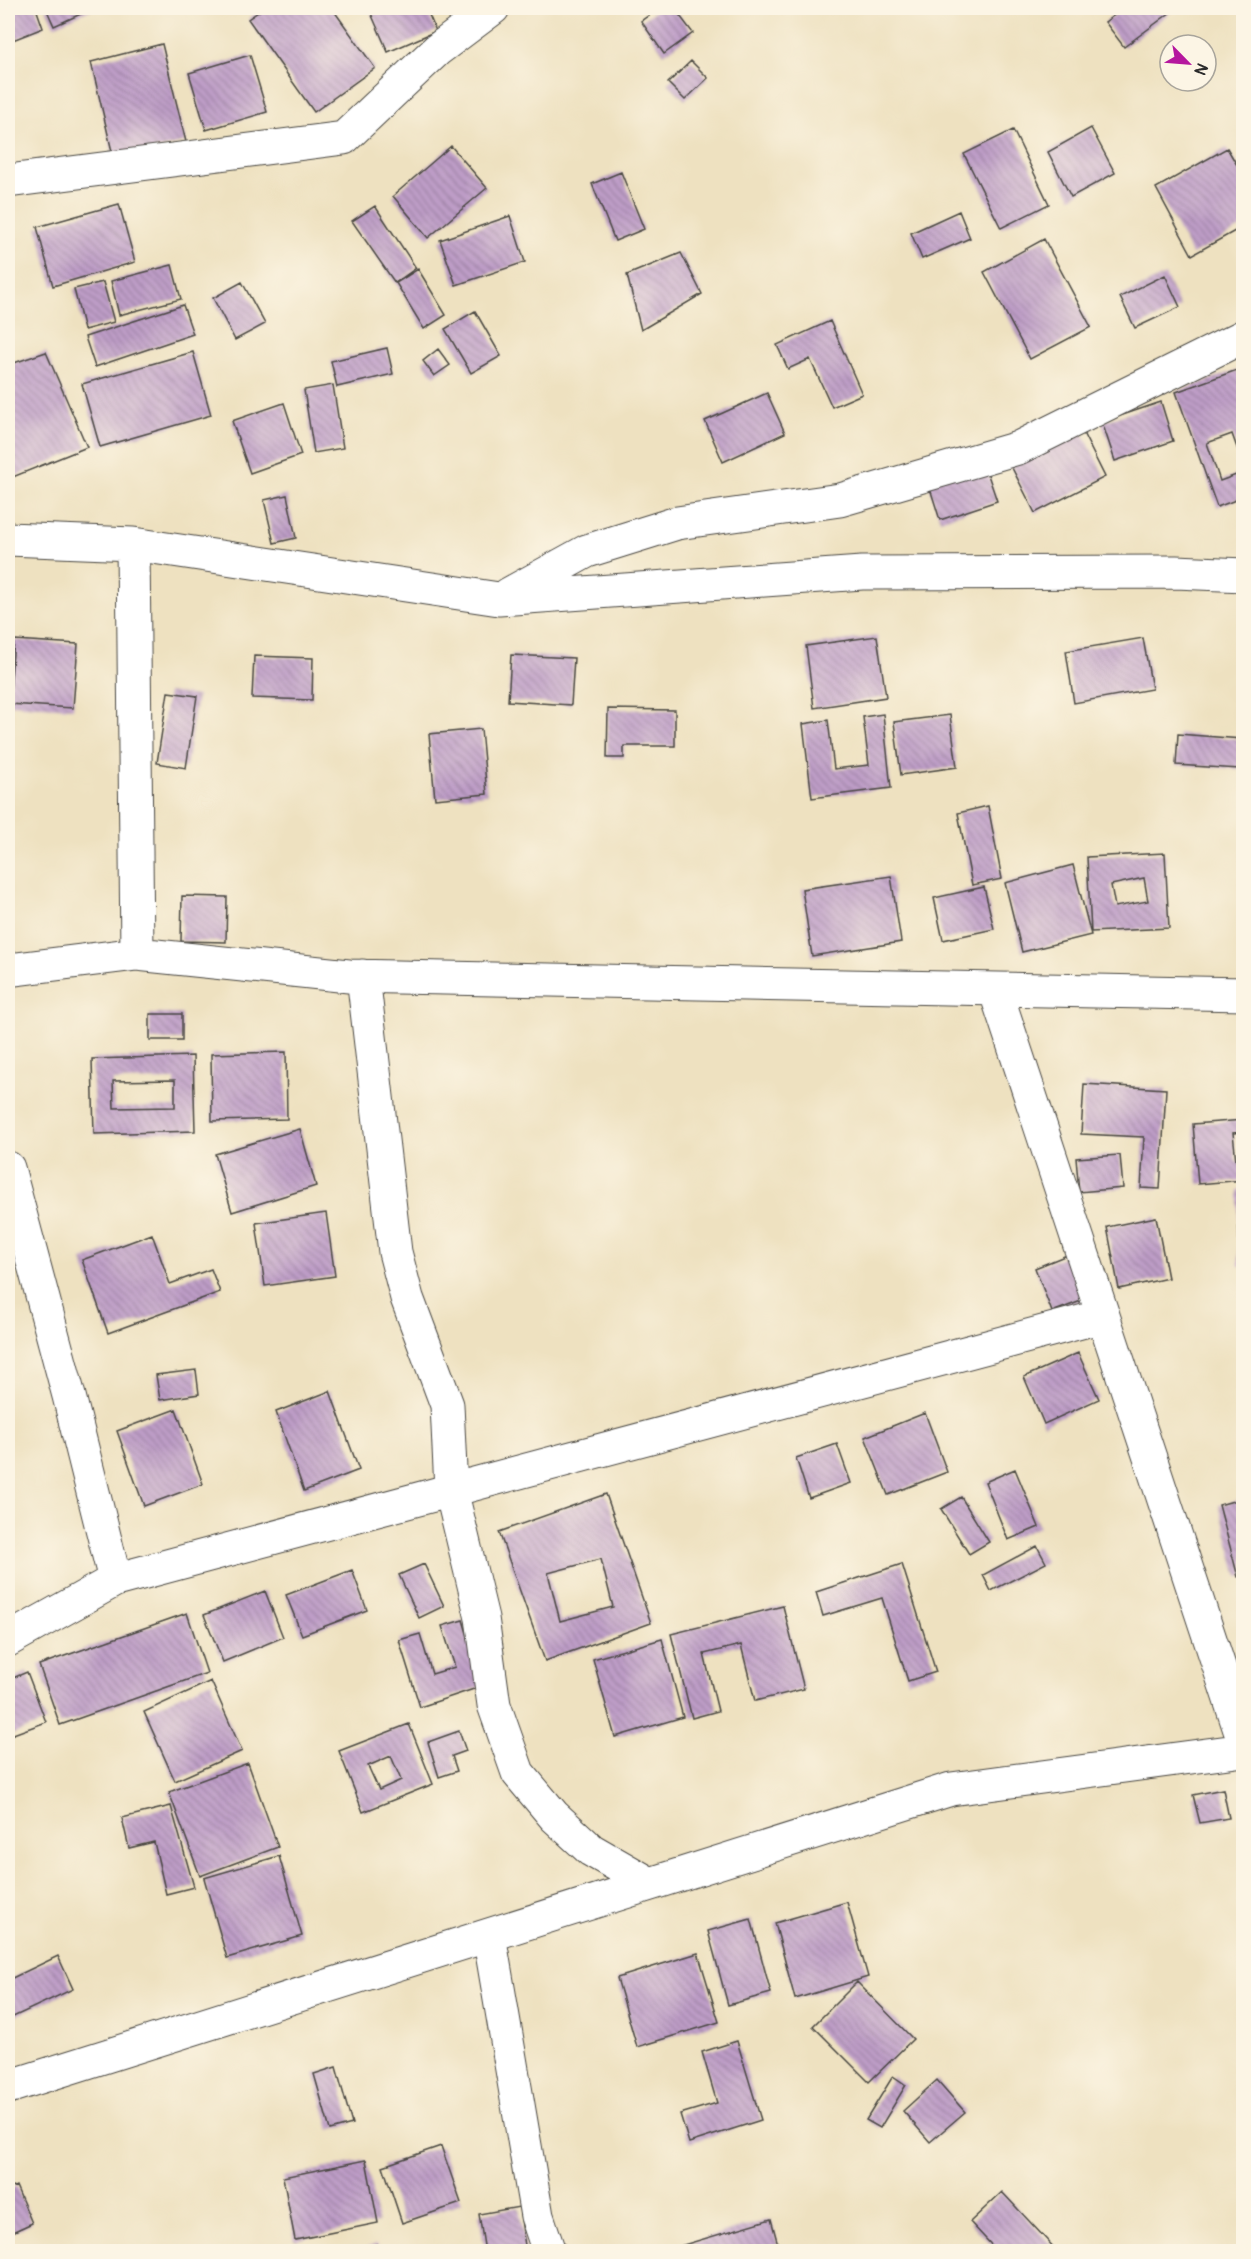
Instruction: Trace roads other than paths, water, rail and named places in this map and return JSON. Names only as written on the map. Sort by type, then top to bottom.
[{"type":"street","points":[[8,181],[344,138],[438,50],[493,8]]},
{"type":"street","points":[[499,599],[587,551],[677,523],[840,500],[1018,448],[1244,336]]},
{"type":"street","points":[[8,539],[133,544],[499,599],[862,573],[1176,572],[1244,574]]},
{"type":"street","points":[[133,544],[136,954]]},
{"type":"street","points":[[8,970],[136,954],[363,976],[1244,994]]},
{"type":"street","points":[[363,976],[395,1252],[407,1298],[447,1405],[452,1490],[482,1618],[495,1705],[518,1773],[554,1816],[591,1850],[650,1884]]},
{"type":"street","points":[[995,989],[1244,1742]]},
{"type":"street","points":[[8,1168],[116,1580]]},
{"type":"street","points":[[8,1640],[116,1580],[1103,1316]]},
{"type":"street","points":[[8,2088],[951,1789],[1244,1750]]},
{"type":"street","points":[[489,1935],[537,2216],[549,2252]]}]
